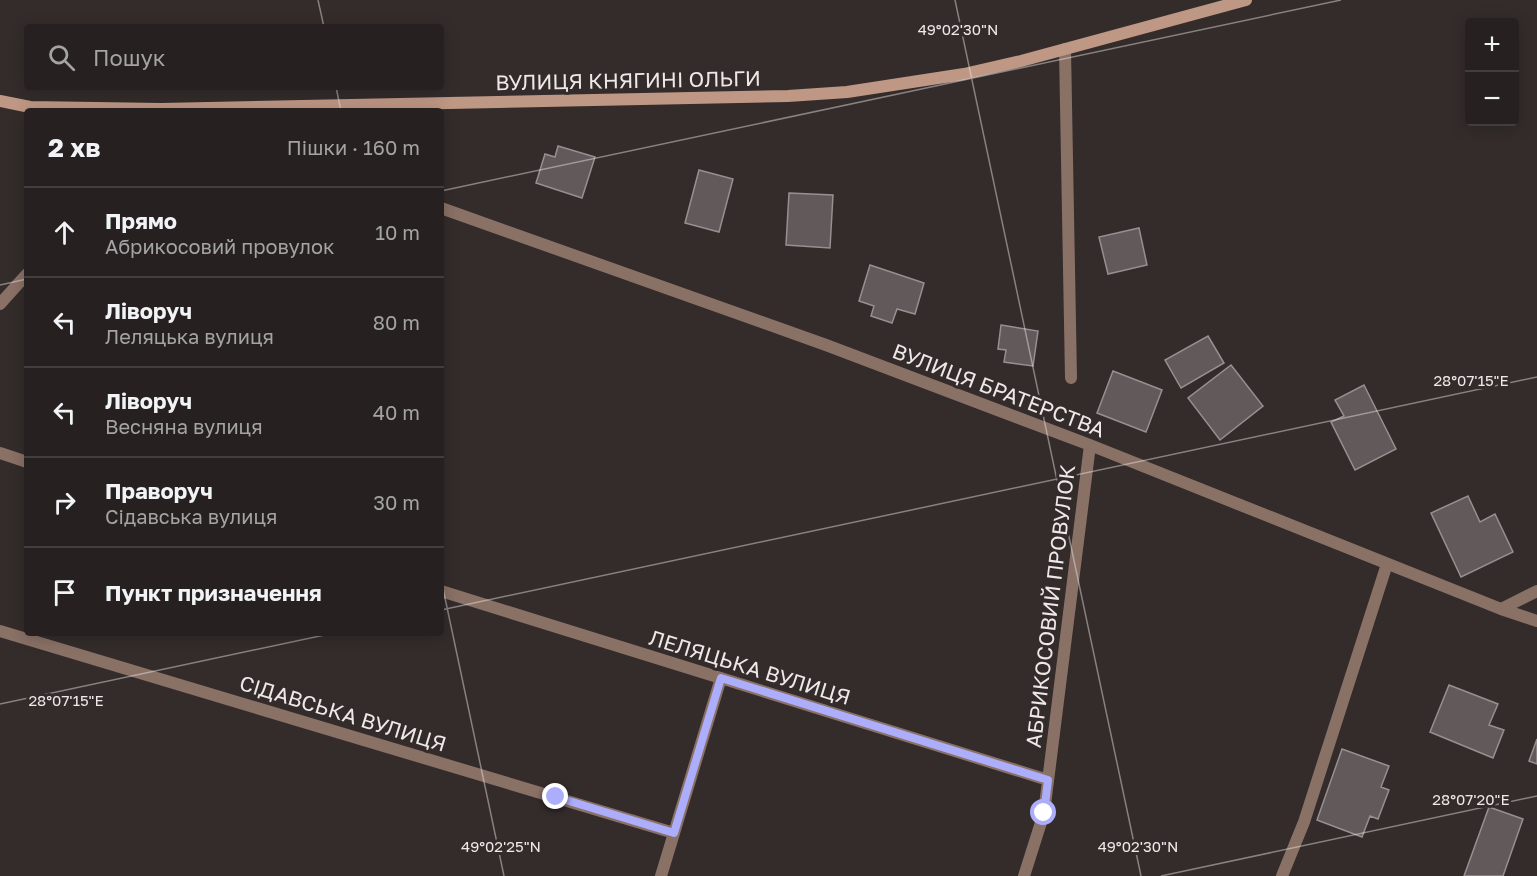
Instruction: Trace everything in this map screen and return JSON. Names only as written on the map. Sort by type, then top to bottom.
[{"type":"street","name":"ВУЛИЦЯ КНЯГИНІ ОЛЬГИ","points":[[255,108],[800,96],[847,92],[964,74],[1246,0]]},
{"type":"street","points":[[1065,49],[1071,378]]},
{"type":"street","name":"ВУЛИЦЯ КНЯГИНІ ОЛЬГИ","points":[[0,101],[44,108]]},
{"type":"street","name":"ВУЛИЦЯ БРАТЕРСТВА","points":[[444,209],[826,345],[1090,445],[1501,609],[1537,621]]},
{"type":"street","points":[[0,304],[24,277]]},
{"type":"street","name":"АБРИКОСОВИЙ ПРОВУЛОК","points":[[1024,876],[1044,813],[1090,445]]},
{"type":"street","points":[[0,453],[24,461]]},
{"type":"street","points":[[1282,876],[1307,812],[1387,564]]},
{"type":"street","points":[[1501,609],[1537,591]]},
{"type":"street","name":"ЛЕЛЯЦЬКА ВУЛИЦЯ","points":[[444,592],[1048,780]]},
{"type":"street","name":"СІДАВСЬКА ВУЛИЦЯ","points":[[0,631],[674,833]]},
{"type":"street","points":[[661,876],[721,678]]},
{"type":"building","points":[[558,146],[595,157],[582,198],[536,183],[545,154],[555,157]]},
{"type":"building","points":[[699,170],[733,179],[719,232],[685,223]]},
{"type":"building","points":[[789,193],[833,195],[830,248],[786,245]]},
{"type":"building","points":[[1139,228],[1147,265],[1108,274],[1099,237]]},
{"type":"building","points":[[870,265],[924,283],[915,314],[897,309],[892,323],[871,316],[874,306],[859,301]]},
{"type":"building","points":[[1001,325],[1038,331],[1033,366],[1004,362],[1006,350],[998,349]]},
{"type":"building","points":[[1208,336],[1224,363],[1181,388],[1165,360]]},
{"type":"building","points":[[1231,365],[1263,406],[1220,440],[1188,398]]},
{"type":"building","points":[[1113,371],[1162,390],[1146,432],[1097,413]]},
{"type":"building","points":[[1364,385],[1396,449],[1355,470],[1331,422],[1344,416],[1335,400]]},
{"type":"building","points":[[1468,496],[1480,522],[1495,514],[1513,552],[1461,577],[1431,513]]},
{"type":"building","points":[[1449,685],[1498,704],[1489,725],[1504,730],[1493,758],[1430,732]]},
{"type":"building","points":[[1537,739],[1537,764],[1529,761]]},
{"type":"building","points":[[1342,749],[1389,766],[1381,787],[1389,790],[1378,819],[1370,816],[1362,837],[1317,820]]},
{"type":"building","points":[[1489,807],[1523,819],[1503,876],[1464,876]]},
{"type":"route","points":[[556,797],[674,833],[721,678],[1048,780],[1044,813]]}]
